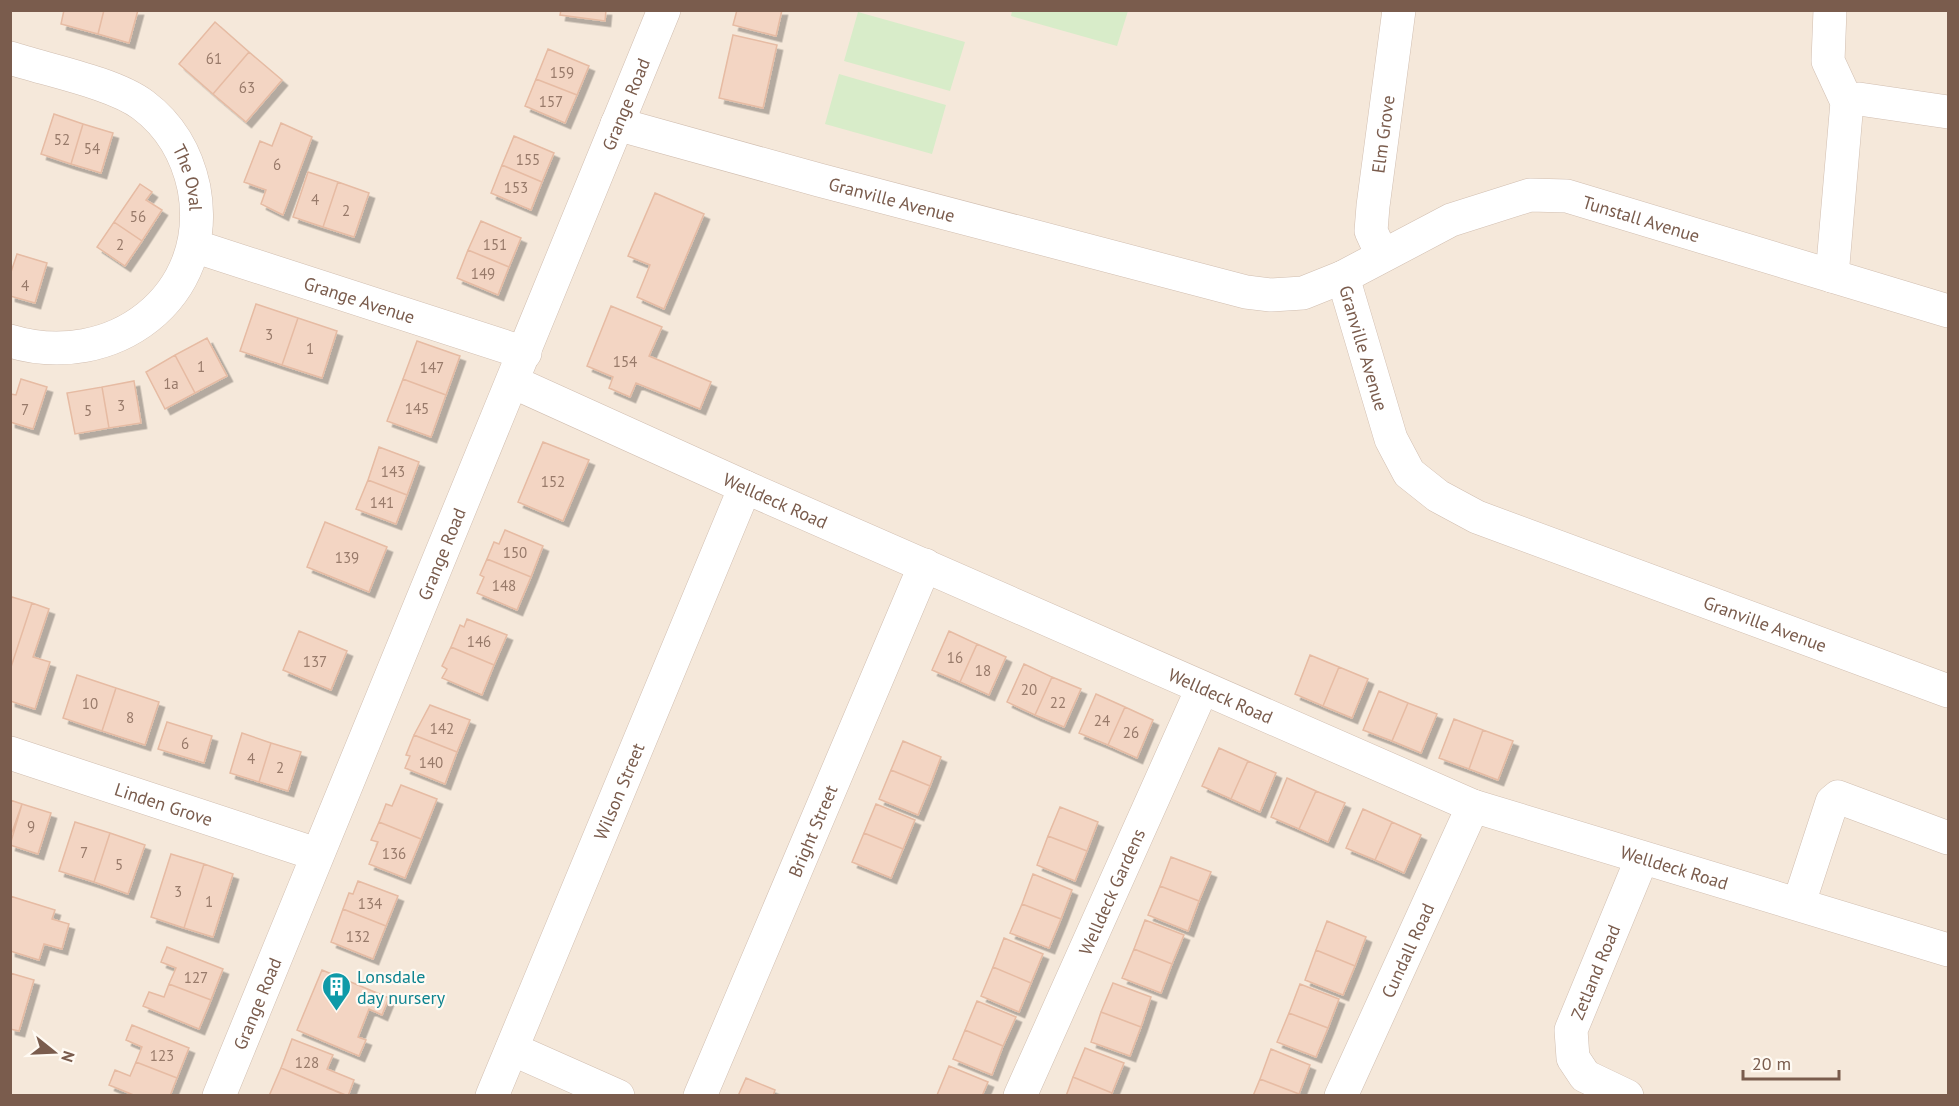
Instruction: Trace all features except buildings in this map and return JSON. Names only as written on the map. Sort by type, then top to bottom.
[{"type":"street","name":"Grange Road","points":[[219,1095],[664,10]]},
{"type":"street","name":"Elm Grove","points":[[1382,255],[1371,231],[1399,10]]},
{"type":"street","points":[[1829,21],[1828,61],[1847,102],[1832,276]]},
{"type":"street","name":"The Oval","points":[[10,58],[124,94],[156,116],[176,139],[189,167],[197,207],[194,246],[182,278],[161,307],[131,330],[72,350],[10,341]]},
{"type":"street","points":[[1847,102],[1859,99],[1948,112]]},
{"type":"street","name":"Granville Avenue","points":[[617,124],[819,180],[1246,292],[1271,295],[1303,293],[1343,277],[1391,439],[1410,473],[1438,496],[1477,517],[1948,691]]},
{"type":"street","name":"Tunstall Avenue","points":[[1343,277],[1451,219],[1530,195],[1567,196],[1948,310]]},
{"type":"street","name":"Grange Avenue","points":[[194,246],[519,367]]},
{"type":"street","name":"Welldeck Road","points":[[519,367],[745,487],[1473,806],[1948,950]]},
{"type":"street","name":"Wilson Street","points":[[492,1095],[745,487]]},
{"type":"street","name":"Bright Street","points":[[700,1095],[925,565]]},
{"type":"street","name":"Welldeck Gardens","points":[[1020,1095],[1202,689]]},
{"type":"street","name":"Linden Grove","points":[[10,753],[316,854]]},
{"type":"street","points":[[1799,903],[1832,802],[1838,797],[1948,838]]},
{"type":"street","name":"Cundall Road","points":[[1341,1095],[1473,806]]},
{"type":"street","name":"Zetland Road","points":[[1627,1095],[1585,1076],[1573,1058],[1571,1030],[1642,858]]},
{"type":"street","points":[[512,1049],[618,1095]]},
{"type":"shaded area","points":[[11,11],[1948,11],[1948,1095],[11,1095]]},
{"type":"green space","points":[[1012,10],[1128,11],[1117,46],[1011,16]]},
{"type":"green space","points":[[858,12],[965,42],[950,91],[844,61]]},
{"type":"green space","points":[[839,74],[946,105],[932,154],[825,124]]},
{"type":"place","name":"Lonsdale day nursery","points":[[336,1012]]}]
